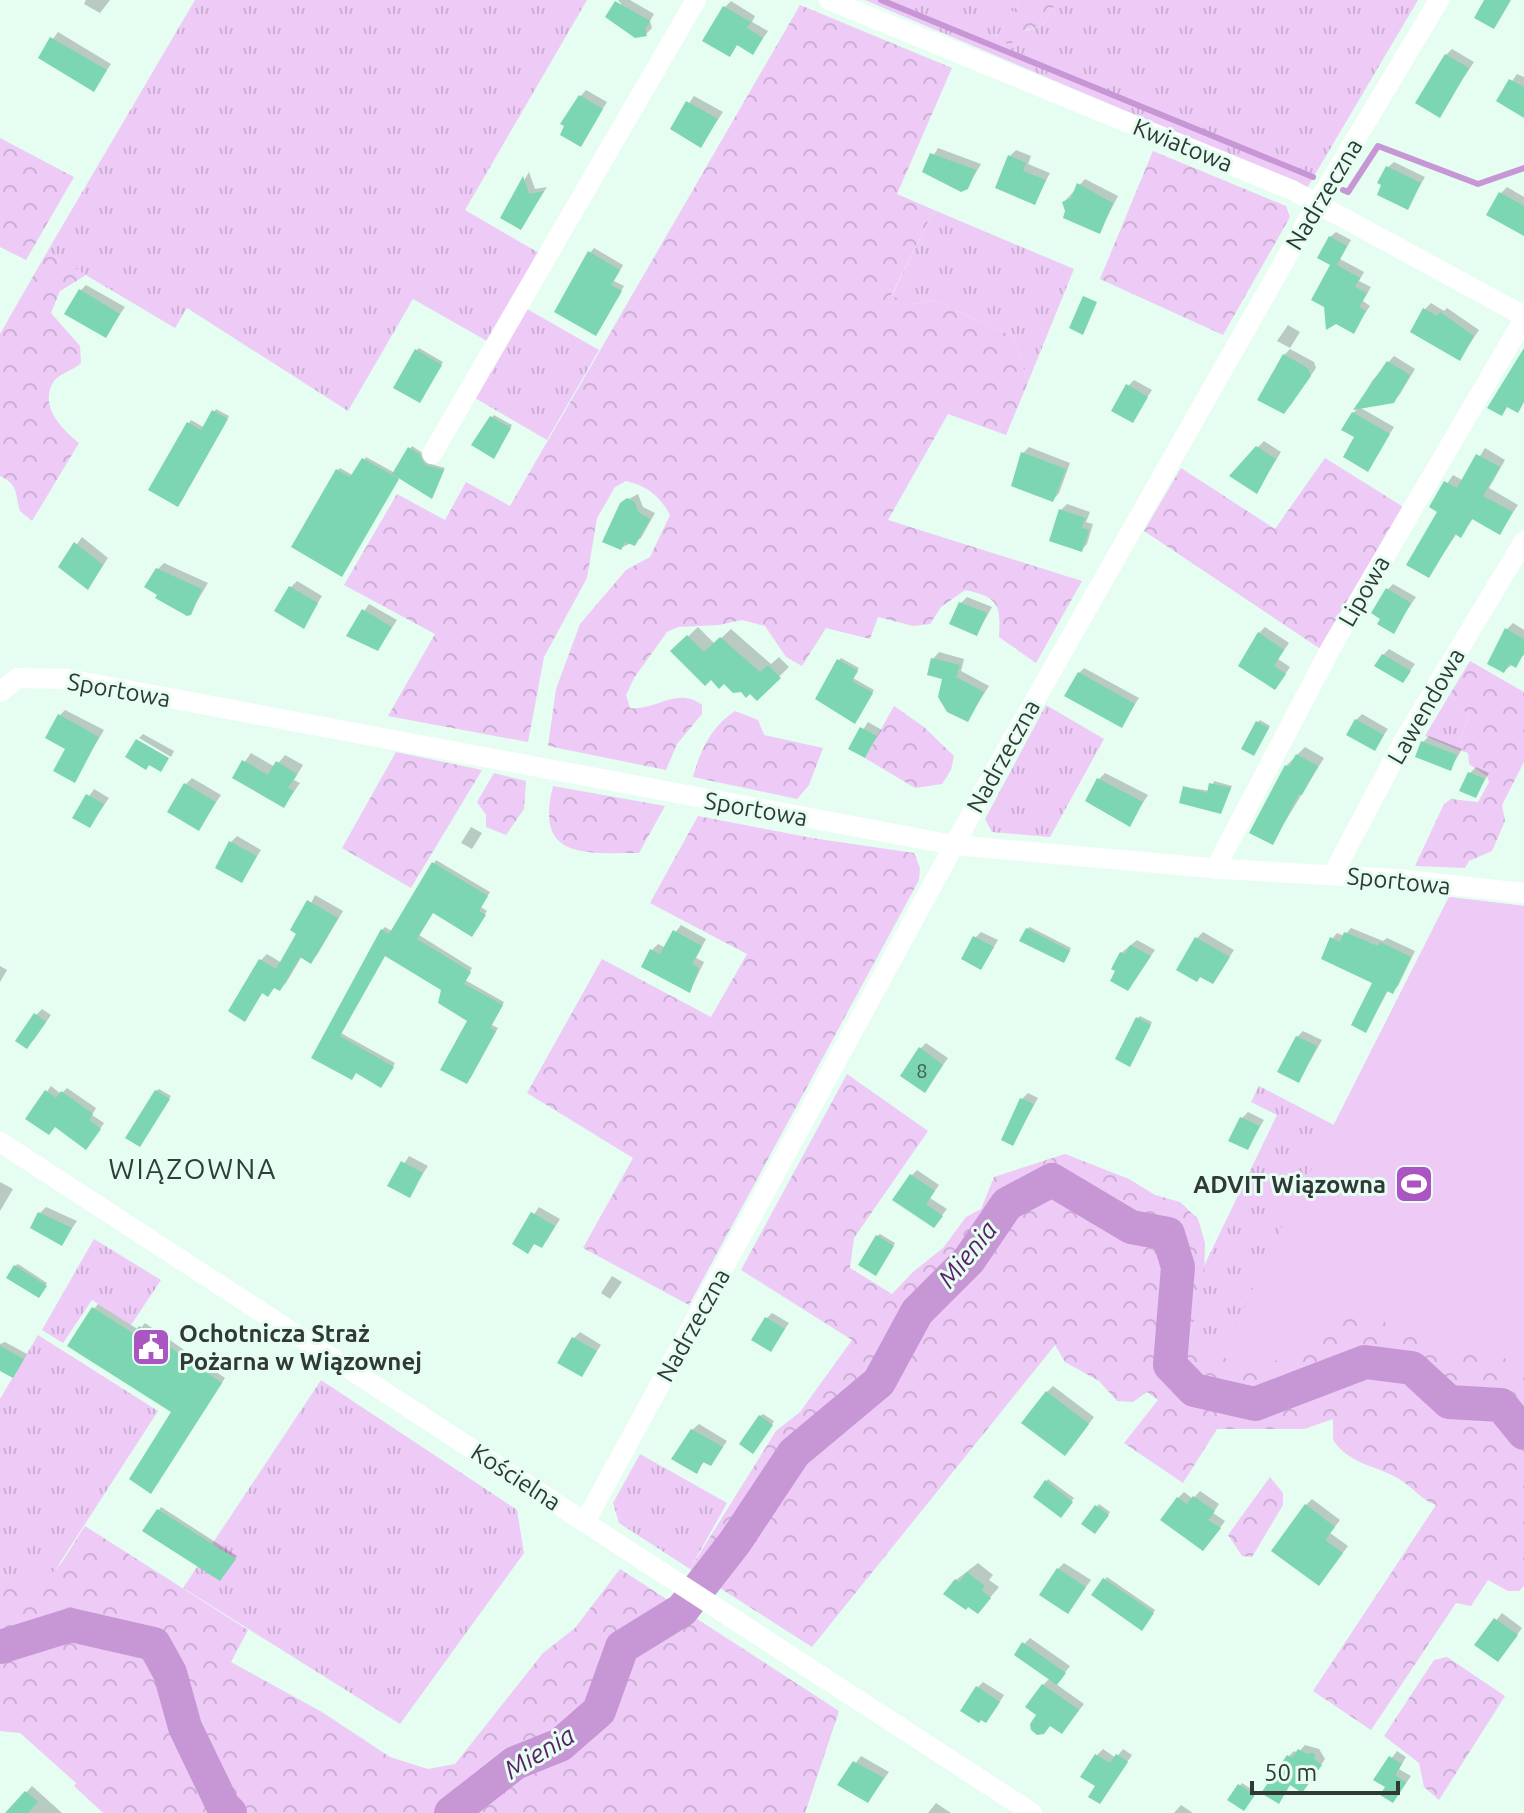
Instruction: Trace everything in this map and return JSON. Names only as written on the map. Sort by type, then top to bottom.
[{"type":"street","points":[[432,454],[696,0]]},
{"type":"street","name":"Kwiatowa","points":[[829,0],[1318,202],[1524,318]]},
{"type":"street","name":"Nadrzeczna","points":[[585,1522],[954,845],[1318,202],[1439,0]]},
{"type":"street","name":"Lipowa","points":[[1215,869],[1331,648],[1524,318]]},
{"type":"street","name":"Lawendowa","points":[[1333,874],[1403,742],[1524,541]]},
{"type":"street","name":"Sportowa","points":[[0,692],[18,678],[68,679],[954,845],[1215,869],[1333,874],[1524,893]]},
{"type":"street","name":"Kościelna","points":[[0,1142],[1032,1813]]},
{"type":"green space","points":[[195,0],[587,0],[465,210],[539,253],[487,341],[413,299],[348,411],[187,308],[175,328],[47,252]]},
{"type":"green space","points":[[865,0],[1020,0],[996,39],[1042,26],[1058,0],[1418,0],[1307,188]]},
{"type":"green space","points":[[1020,0],[1058,0],[1042,26],[1025,30],[1010,45],[996,39]]},
{"type":"green space","points":[[800,5],[952,68],[897,194],[934,210],[891,296],[917,304],[934,300],[1012,336],[1028,382],[1006,435],[948,414],[888,520],[1082,581],[1036,663],[999,637],[998,609],[991,599],[965,590],[941,607],[930,624],[913,626],[878,617],[870,639],[826,628],[802,666],[786,657],[765,626],[742,620],[719,625],[678,627],[667,632],[634,678],[626,695],[630,708],[675,698],[693,700],[702,705],[702,714],[677,744],[666,770],[548,746],[556,689],[580,624],[626,570],[650,557],[670,515],[652,493],[626,481],[615,487],[597,518],[587,578],[544,657],[528,742],[388,716],[435,634],[344,585],[397,494],[445,520],[466,482],[510,506]]},
{"type":"green space","points":[[0,138],[74,177],[26,260],[0,247]]},
{"type":"green space","points":[[1153,151],[1286,206],[1290,217],[1223,335],[1100,279]]},
{"type":"green space","points":[[934,210],[1074,269],[1028,382],[1012,336],[934,300],[917,304],[891,297]]},
{"type":"green space","points":[[47,252],[86,275],[60,291],[51,313],[80,346],[81,363],[54,381],[49,399],[50,408],[59,424],[79,443],[32,521],[20,511],[13,487],[0,476],[0,334]]},
{"type":"green space","points":[[527,309],[599,350],[547,440],[475,398]]},
{"type":"green space","points":[[1325,458],[1405,508],[1322,650],[1144,531],[1181,468],[1275,529]]},
{"type":"green space","points":[[1470,661],[1524,692],[1524,762],[1502,805],[1505,821],[1492,851],[1469,861],[1465,868],[1415,866],[1444,804],[1451,799],[1478,802],[1489,782],[1487,776],[1469,764],[1468,753],[1456,749],[1469,716],[1450,694]]},
{"type":"green space","points":[[1450,694],[1469,716],[1456,749],[1425,736]]},
{"type":"green space","points":[[1046,705],[1104,739],[1050,837],[992,832],[985,819]]},
{"type":"green space","points":[[894,706],[924,727],[954,756],[951,770],[942,784],[915,788],[865,758]]},
{"type":"green space","points":[[735,711],[758,720],[764,735],[823,748],[809,785],[797,799],[693,777],[708,740]]},
{"type":"green space","points":[[396,752],[482,770],[411,888],[342,848]]},
{"type":"green space","points":[[494,773],[526,781],[524,809],[506,835],[486,827],[486,815],[477,802]]},
{"type":"green space","points":[[553,786],[665,806],[639,853],[583,851],[558,840],[551,828],[549,810]]},
{"type":"green space","points":[[698,816],[812,838],[914,853],[920,868],[919,880],[689,1305],[583,1248],[633,1158],[527,1093],[602,959],[711,1017],[747,954],[650,903]]},
{"type":"green space","points":[[1449,897],[1524,906],[1524,1586],[1519,1591],[1508,1591],[1488,1580],[1471,1606],[1456,1603],[1371,1730],[1313,1691],[1436,1505],[1396,1477],[1348,1456],[1333,1440],[1333,1419],[1304,1429],[1217,1429],[1183,1483],[1124,1443],[1158,1400],[1147,1392],[1133,1402],[1117,1401],[1099,1381],[1065,1362],[1055,1345],[812,1647],[690,1569],[776,1431],[800,1412],[852,1340],[741,1270],[847,1074],[928,1131],[854,1238],[850,1268],[892,1294],[943,1248],[966,1217],[981,1209],[994,1177],[1065,1154],[1129,1179],[1155,1195],[1180,1202],[1198,1219],[1205,1243],[1204,1282],[1190,1336],[1222,1355],[1274,1243]]},
{"type":"green space","name":"ADVIT Wiązowna","points":[[1449,897],[1524,906],[1524,1375],[1503,1357],[1482,1350],[1424,1341],[1355,1306],[1278,1360],[1245,1369],[1222,1356],[1274,1243]]},
{"type":"green space","points":[[1259,1086],[1334,1125],[1222,1356],[1190,1337],[1204,1266],[1277,1115],[1251,1102]]},
{"type":"green space","points":[[94,1239],[161,1280],[131,1325],[92,1300],[63,1343],[42,1330]]},
{"type":"green space","points":[[38,1335],[158,1411],[52,1575],[28,1584],[0,1574],[0,1399]]},
{"type":"green space","points":[[321,1380],[517,1510],[524,1553],[400,1724],[183,1588]]},
{"type":"green space","points":[[640,1454],[727,1503],[690,1569],[619,1523],[613,1503]]},
{"type":"green space","points":[[1270,1477],[1283,1493],[1283,1505],[1252,1557],[1242,1556],[1228,1535]]},
{"type":"green space","points":[[85,1526],[248,1630],[231,1662],[322,1712],[390,1757],[428,1769],[455,1764],[543,1653],[575,1628],[620,1569],[839,1711],[805,1813],[103,1813],[74,1786],[76,1783],[20,1733],[0,1731],[0,1574],[18,1579],[44,1578],[60,1564]]},
{"type":"green space","points":[[1447,1657],[1505,1696],[1439,1800],[1424,1787],[1419,1763],[1384,1736],[1434,1660]]},
{"type":"building","points":[[1484,0],[1511,0],[1494,29],[1474,18]]},
{"type":"building","points":[[615,1],[650,21],[645,29],[647,36],[635,38],[605,17]]},
{"type":"building","points":[[723,6],[751,22],[747,28],[763,38],[753,55],[737,45],[730,57],[702,41]]},
{"type":"building","points":[[50,37],[107,70],[94,92],[38,58]]},
{"type":"building","points":[[1445,54],[1469,68],[1440,118],[1415,103]]},
{"type":"building","points":[[1509,79],[1524,87],[1524,118],[1496,101]]},
{"type":"building","points":[[579,95],[603,109],[581,147],[560,135],[564,126],[560,124]]},
{"type":"building","points":[[686,101],[718,119],[701,148],[670,129]]},
{"type":"building","points":[[930,153],[976,170],[968,189],[961,192],[922,172]]},
{"type":"building","points":[[1008,155],[1026,163],[1023,171],[1046,180],[1035,205],[995,188]]},
{"type":"building","points":[[1386,166],[1421,183],[1408,210],[1377,195],[1381,185],[1377,183]]},
{"type":"building","points":[[523,176],[529,194],[544,191],[521,230],[500,218]]},
{"type":"building","points":[[1077,183],[1113,203],[1100,234],[1063,218],[1065,211],[1062,202],[1071,198]]},
{"type":"building","points":[[1499,192],[1524,206],[1524,236],[1486,215]]},
{"type":"building","points":[[1329,236],[1347,246],[1337,265],[1360,278],[1355,287],[1367,293],[1359,307],[1366,311],[1354,334],[1336,324],[1326,330],[1324,307],[1311,300],[1330,265],[1317,258]]},
{"type":"building","points":[[588,251],[620,270],[611,285],[622,291],[596,336],[554,312]]},
{"type":"building","points":[[79,289],[120,314],[106,338],[64,314]]},
{"type":"building","points":[[1083,296],[1097,302],[1083,335],[1069,328]]},
{"type":"building","points":[[1423,308],[1437,316],[1440,312],[1474,336],[1460,361],[1410,332]]},
{"type":"building","points":[[1524,348],[1524,402],[1518,413],[1507,407],[1502,416],[1487,408]]},
{"type":"building","points":[[415,349],[442,365],[420,403],[393,388]]},
{"type":"building","points":[[1283,354],[1308,368],[1311,376],[1284,414],[1257,400]]},
{"type":"building","points":[[1387,361],[1410,375],[1394,403],[1353,410]]},
{"type":"building","points":[[1126,384],[1148,397],[1133,423],[1111,411]]},
{"type":"building","points":[[212,410],[228,419],[178,507],[148,490],[187,422],[201,430]]},
{"type":"building","points":[[1352,412],[1390,434],[1368,472],[1343,457],[1354,437],[1341,430]]},
{"type":"building","points":[[490,416],[511,428],[494,459],[471,445]]},
{"type":"building","points":[[1256,446],[1276,459],[1257,494],[1229,476]]},
{"type":"building","points":[[408,447],[419,454],[425,465],[444,470],[432,499],[392,474]]},
{"type":"building","points":[[1021,452],[1066,469],[1053,502],[1011,486]]},
{"type":"building","points":[[1476,454],[1500,467],[1483,496],[1513,512],[1500,535],[1472,519],[1461,538],[1455,534],[1429,578],[1406,565],[1437,512],[1429,507],[1444,481],[1457,488]]},
{"type":"building","points":[[362,458],[399,479],[342,577],[291,547],[336,469],[350,477]]},
{"type":"building","points":[[627,498],[635,502],[638,512],[650,519],[635,546],[625,542],[621,550],[602,542],[620,503]]},
{"type":"building","points":[[1059,509],[1085,518],[1082,528],[1089,530],[1082,552],[1049,541]]},
{"type":"building","points":[[74,542],[103,565],[88,590],[58,567]]},
{"type":"building","points":[[156,568],[202,589],[191,615],[187,616],[155,598],[157,595],[144,587]]},
{"type":"building","points":[[289,586],[318,603],[304,629],[274,611]]},
{"type":"building","points":[[1386,588],[1411,603],[1394,634],[1377,624],[1380,619],[1371,613]]},
{"type":"building","points":[[959,602],[987,613],[977,636],[949,624]]},
{"type":"building","points":[[362,609],[392,627],[378,651],[346,636]]},
{"type":"building","points":[[1505,628],[1524,639],[1524,653],[1516,668],[1509,664],[1504,673],[1487,664]]},
{"type":"building","points":[[1258,632],[1284,650],[1274,666],[1286,674],[1275,690],[1238,666]]},
{"type":"building","points":[[687,635],[704,652],[720,637],[760,672],[768,665],[781,678],[757,701],[750,694],[746,698],[741,692],[733,693],[724,684],[719,689],[711,680],[705,686],[670,651]]},
{"type":"building","points":[[1382,654],[1411,671],[1403,683],[1374,666]]},
{"type":"building","points":[[931,658],[960,665],[956,677],[984,692],[968,722],[947,712],[938,697],[942,679],[927,675]]},
{"type":"building","points":[[837,659],[858,671],[852,681],[873,693],[855,724],[815,699]]},
{"type":"building","points":[[1078,672],[1135,704],[1122,728],[1064,696]]},
{"type":"building","points":[[58,714],[99,737],[75,783],[53,771],[65,749],[45,738]]},
{"type":"building","points":[[1355,719],[1384,735],[1375,751],[1346,735]]},
{"type":"building","points":[[1256,721],[1269,728],[1254,756],[1241,749]]},
{"type":"building","points":[[860,727],[877,736],[865,758],[848,749]]},
{"type":"building","points":[[136,739],[169,758],[161,772],[149,765],[146,770],[125,757]]},
{"type":"building","points":[[1421,741],[1457,755],[1451,771],[1415,757]]},
{"type":"building","points":[[1296,754],[1318,766],[1302,795],[1299,794],[1273,845],[1249,833],[1285,765],[1289,767]]},
{"type":"building","points":[[242,760],[268,775],[276,761],[297,774],[288,788],[294,791],[284,808],[232,778]]},
{"type":"building","points":[[1468,772],[1485,779],[1476,798],[1459,791]]},
{"type":"building","points":[[1097,778],[1143,802],[1130,827],[1085,801]]},
{"type":"building","points":[[184,783],[216,802],[199,831],[167,812]]},
{"type":"building","points":[[1209,783],[1231,788],[1221,814],[1179,803],[1183,786],[1207,793]]},
{"type":"building","points":[[86,794],[104,804],[90,828],[72,818]]},
{"type":"building","points":[[229,841],[257,856],[242,883],[215,868]]},
{"type":"building","points":[[432,862],[488,896],[479,911],[486,915],[472,937],[433,913],[417,939],[471,972],[464,984],[503,1005],[490,1028],[496,1031],[467,1084],[440,1070],[467,1021],[438,1003],[441,990],[385,956],[340,1036],[394,1067],[381,1088],[356,1073],[352,1080],[311,1058],[381,929],[389,934]]},
{"type":"building","points":[[307,900],[338,918],[311,964],[300,957],[280,991],[274,988],[268,997],[262,993],[245,1022],[228,1011],[259,959],[276,969],[296,934],[290,930]]},
{"type":"building","points":[[1026,928],[1070,951],[1064,963],[1019,941]]},
{"type":"building","points":[[673,930],[702,946],[692,964],[699,968],[690,993],[641,967],[650,949],[660,954]]},
{"type":"building","points":[[1344,932],[1378,946],[1380,942],[1411,957],[1393,994],[1387,991],[1366,1033],[1351,1025],[1372,983],[1321,959],[1330,937],[1340,942]]},
{"type":"building","points":[[973,936],[994,947],[981,970],[961,959]]},
{"type":"building","points":[[1195,937],[1230,957],[1213,984],[1200,977],[1197,982],[1176,970]]},
{"type":"building","points":[[1130,945],[1151,956],[1128,991],[1110,981],[1115,971],[1111,969],[1120,952],[1125,954]]},
{"type":"building","points":[[34,1013],[46,1022],[27,1049],[15,1041]]},
{"type":"building","points":[[1136,1017],[1151,1025],[1130,1067],[1115,1059]]},
{"type":"building","points":[[1296,1036],[1317,1046],[1299,1083],[1277,1072]]},
{"type":"building","points":[[919,1047],[943,1065],[925,1093],[900,1076]]},
{"type":"building","points":[[45,1090],[56,1098],[61,1091],[93,1114],[89,1120],[101,1129],[86,1150],[55,1127],[49,1135],[25,1119]]},
{"type":"building","points":[[155,1090],[170,1099],[140,1147],[125,1138]]},
{"type":"building","points":[[1020,1098],[1034,1104],[1013,1146],[1001,1140]]},
{"type":"building","points":[[1240,1117],[1260,1126],[1248,1150],[1228,1141]]},
{"type":"building","points":[[401,1161],[423,1173],[410,1198],[387,1186]]},
{"type":"building","points":[[910,1174],[935,1191],[926,1204],[943,1216],[934,1228],[892,1200]]},
{"type":"building","points":[[38,1212],[72,1228],[62,1246],[30,1228]]},
{"type":"building","points":[[531,1212],[555,1226],[542,1248],[534,1244],[528,1254],[512,1244]]},
{"type":"building","points":[[876,1235],[894,1246],[876,1276],[858,1265]]},
{"type":"building","points":[[14,1265],[47,1286],[39,1298],[6,1278]]},
{"type":"building","points":[[92,1307],[134,1334],[139,1326],[222,1383],[151,1494],[129,1479],[171,1412],[67,1346]]},
{"type":"building","points":[[765,1317],[785,1329],[771,1352],[751,1340]]},
{"type":"building","points":[[572,1337],[597,1351],[582,1377],[557,1363]]},
{"type":"building","points":[[0,1346],[24,1359],[13,1378],[0,1371]]},
{"type":"building","points":[[1046,1391],[1089,1424],[1065,1456],[1021,1423]]},
{"type":"building","points":[[759,1415],[773,1425],[753,1454],[739,1444]]},
{"type":"building","points":[[691,1429],[723,1447],[711,1466],[703,1462],[697,1474],[671,1459]]},
{"type":"building","points":[[1045,1480],[1073,1502],[1061,1518],[1033,1497]]},
{"type":"building","points":[[1193,1496],[1215,1511],[1208,1520],[1221,1528],[1203,1551],[1160,1520],[1177,1497],[1187,1504]]},
{"type":"building","points":[[1305,1504],[1335,1527],[1325,1540],[1343,1553],[1319,1586],[1271,1551]]},
{"type":"building","points":[[1095,1505],[1109,1515],[1095,1534],[1081,1524]]},
{"type":"building","points":[[157,1509],[236,1559],[220,1581],[142,1531]]},
{"type":"building","points":[[1057,1568],[1086,1587],[1068,1614],[1039,1595]]},
{"type":"building","points":[[967,1572],[985,1586],[981,1590],[991,1598],[978,1614],[968,1607],[966,1610],[943,1594],[955,1579],[959,1582]]},
{"type":"building","points":[[1103,1578],[1154,1613],[1142,1631],[1091,1595]]},
{"type":"building","points":[[1494,1618],[1518,1635],[1498,1662],[1474,1645]]},
{"type":"building","points":[[1022,1642],[1066,1673],[1057,1685],[1014,1655]]},
{"type":"building","points":[[1042,1684],[1079,1710],[1062,1734],[1050,1726],[1044,1734],[1037,1735],[1031,1730],[1030,1724],[1036,1715],[1025,1707]]},
{"type":"building","points":[[976,1686],[1000,1702],[986,1723],[981,1720],[979,1723],[960,1711]]},
{"type":"building","points":[[1298,1749],[1307,1754],[1314,1753],[1315,1760],[1322,1765],[1302,1793],[1290,1785],[1279,1804],[1261,1793],[1287,1755],[1292,1758]]},
{"type":"building","points":[[1095,1754],[1110,1763],[1116,1754],[1128,1762],[1100,1804],[1088,1797],[1095,1786],[1080,1777]]},
{"type":"building","points":[[1389,1756],[1402,1764],[1395,1775],[1406,1783],[1393,1803],[1380,1795],[1385,1787],[1373,1780]]},
{"type":"building","points":[[853,1761],[884,1778],[868,1803],[837,1785]]},
{"type":"building","points":[[1238,1784],[1255,1795],[1244,1811],[1227,1800]]},
{"type":"building","points":[[25,1791],[38,1802],[28,1813],[5,1813]]},
{"type":"waterway","points":[[881,0],[1313,177]]},
{"type":"waterway","points":[[1343,190],[1348,192],[1378,146],[1478,184],[1524,168]]},
{"type":"waterway","name":"Mienia","points":[[451,1813],[515,1763],[560,1745],[599,1711],[622,1647],[682,1610],[735,1542],[794,1453],[879,1382],[917,1312],[969,1260],[1007,1204],[1052,1180],[1131,1227],[1168,1234],[1178,1267],[1170,1365],[1194,1390],[1255,1404],[1365,1362],[1412,1368],[1449,1402],[1501,1405],[1524,1433]]},
{"type":"waterway","name":"Mienia","points":[[0,1647],[71,1625],[154,1644],[170,1673],[185,1727],[223,1806],[230,1813]]},
{"type":"place","name":"ADVIT Wiązowna","points":[[1414,1184]]},
{"type":"place","name":"Ochotnicza Straż Pożarna w Wiązownej","points":[[151,1347]]},
{"type":"district","name":"WIĄZOWNA","points":[[193,1168]]}]
